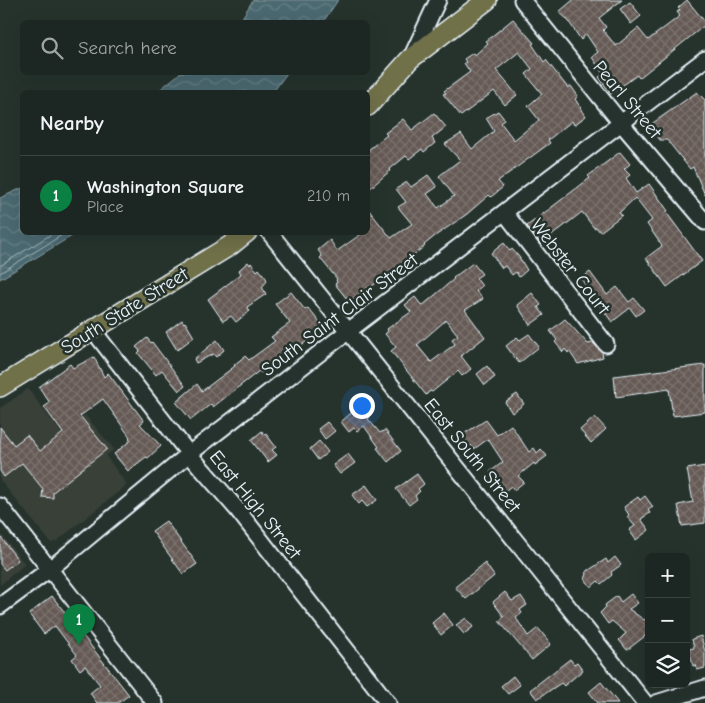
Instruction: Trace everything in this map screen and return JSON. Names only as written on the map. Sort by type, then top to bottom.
[{"type":"main road","points":[[370,104],[410,59],[487,0]]},
{"type":"main road","name":"South State Street","points":[[0,387],[231,245],[243,235]]},
{"type":"street","points":[[410,59],[438,0]]},
{"type":"street","name":"Pearl Street","points":[[522,0],[621,123],[700,205],[705,222]]},
{"type":"street","name":"South Saint Clair Street","points":[[0,606],[50,569],[189,454],[705,59]]},
{"type":"street","name":"Webster Court","points":[[504,213],[606,344]]},
{"type":"street","name":"East South Street","points":[[271,235],[645,703]]},
{"type":"street","name":"East High Street","points":[[92,329],[189,454],[236,508],[388,703]]},
{"type":"street","points":[[0,506],[155,703]]},
{"type":"street","points":[[656,703],[705,688]]},
{"type":"shaded area","points":[[28,389],[62,434],[85,415],[114,449],[106,456],[127,485],[57,541],[51,543],[0,480],[0,408]]},
{"type":"shaded area","points":[[0,533],[25,564],[0,585]]},
{"type":"water","points":[[253,0],[338,0],[324,20],[239,20]]},
{"type":"water","points":[[178,75],[286,75],[274,90],[159,90]]},
{"type":"water","points":[[20,189],[20,235],[74,235],[0,279],[0,198]]},
{"type":"building","points":[[573,0],[622,0],[599,18],[606,27],[603,30],[616,46],[638,28],[648,40],[680,16],[677,12],[680,10],[678,8],[687,0],[705,22],[705,25],[639,78],[637,75],[611,94],[599,77],[603,74],[592,57],[598,52],[586,34],[581,40],[567,19],[559,12]]},
{"type":"building","points":[[630,2],[641,16],[631,24],[620,9]]},
{"type":"building","points":[[513,19],[534,43],[532,44],[544,62],[546,60],[568,88],[571,86],[578,96],[575,99],[586,116],[574,125],[572,121],[548,140],[550,143],[498,181],[503,187],[491,197],[489,195],[371,287],[351,301],[348,297],[347,299],[335,284],[337,279],[320,258],[322,256],[318,250],[330,240],[337,251],[360,235],[370,235],[370,212],[391,238],[412,224],[398,207],[406,202],[396,189],[407,182],[411,187],[428,175],[437,187],[427,194],[438,208],[454,196],[439,176],[460,160],[445,144],[461,134],[472,149],[494,131],[486,118],[498,111],[505,120],[501,123],[514,140],[539,120],[528,106],[542,94],[526,74],[532,69],[519,52],[496,70],[517,95],[505,105],[494,91],[461,116],[443,94],[446,93],[444,91],[470,72],[464,63],[466,62],[464,59],[473,53],[475,55],[488,43],[486,41]]},
{"type":"building","points":[[697,92],[705,100],[705,195],[693,167],[690,169],[667,140],[660,140],[650,125]]},
{"type":"building","points":[[434,113],[446,127],[432,138],[435,143],[424,152],[422,149],[409,159],[406,156],[370,188],[370,148],[387,135],[385,133],[403,119],[412,130]]},
{"type":"building","points":[[620,152],[630,164],[624,169],[630,175],[626,178],[636,193],[649,184],[668,211],[666,212],[702,261],[667,287],[646,258],[662,246],[647,224],[652,220],[635,198],[619,213],[622,215],[600,232],[596,227],[594,228],[582,212],[541,244],[527,226],[590,178],[588,176]]},
{"type":"building","points":[[504,243],[510,251],[512,249],[519,257],[527,270],[519,277],[516,272],[512,275],[505,266],[502,268],[491,253]]},
{"type":"building","points":[[554,255],[561,263],[558,266],[551,257]]},
{"type":"building","points":[[248,262],[257,271],[259,269],[266,278],[267,281],[262,287],[266,294],[247,307],[250,311],[236,322],[231,316],[223,321],[208,299],[241,274],[239,270]]},
{"type":"building","points":[[473,263],[482,274],[476,278],[482,286],[476,291],[483,299],[465,310],[485,337],[461,356],[471,369],[462,376],[458,371],[426,395],[391,351],[396,347],[385,334],[388,331],[387,329],[411,312],[405,305],[415,297],[422,306]],"holes":[[[446,320],[458,335],[452,339],[455,344],[431,362],[417,345]]]},
{"type":"building","points":[[590,272],[607,295],[617,287],[629,302],[634,298],[644,310],[636,316],[630,308],[612,322],[581,279]]},
{"type":"building","points":[[291,292],[305,310],[308,308],[324,328],[287,356],[285,354],[261,373],[259,371],[213,407],[211,404],[191,420],[176,402],[197,384],[202,391],[245,356],[249,360],[275,341],[271,337],[290,323],[275,304]]},
{"type":"building","points":[[532,293],[541,305],[538,307],[544,315],[530,325],[517,305]]},
{"type":"building","points":[[565,319],[588,344],[593,343],[602,352],[603,357],[578,364],[569,351],[568,353],[565,349],[563,352],[555,342],[557,340],[550,331]]},
{"type":"building","points":[[182,320],[194,337],[177,350],[166,332]]},
{"type":"building","points":[[529,334],[539,347],[519,363],[506,346],[517,337],[520,340]]},
{"type":"building","points":[[147,338],[185,386],[179,391],[162,370],[156,375],[138,353],[140,351],[136,347]]},
{"type":"building","points":[[217,340],[224,350],[216,357],[213,354],[196,363],[194,359]]},
{"type":"building","points":[[94,357],[104,377],[108,373],[144,421],[140,424],[161,446],[148,458],[146,457],[128,471],[114,454],[131,440],[130,437],[103,399],[80,416],[107,449],[53,492],[53,498],[42,497],[43,489],[22,463],[4,477],[0,471],[0,427],[14,445],[27,435],[40,451],[63,433],[44,407],[50,403],[39,387],[70,364],[73,368]]},
{"type":"building","points":[[705,365],[705,412],[673,416],[669,389],[616,397],[614,376]]},
{"type":"building","points":[[487,366],[495,377],[485,385],[477,374]]},
{"type":"building","points":[[517,394],[524,404],[512,413],[505,402]]},
{"type":"building","points":[[360,405],[370,417],[368,419],[380,433],[385,430],[401,451],[388,462],[364,426],[357,431],[354,428],[349,432],[341,422]]},
{"type":"building","points":[[595,417],[606,429],[591,443],[580,430]]},
{"type":"building","points":[[486,420],[497,435],[511,425],[529,452],[534,448],[537,453],[541,449],[547,456],[535,465],[534,463],[518,476],[524,482],[514,490],[511,486],[505,491],[490,472],[503,462],[488,439],[474,449],[462,435]]},
{"type":"building","points":[[327,422],[335,431],[325,439],[318,429]]},
{"type":"building","points":[[262,431],[276,447],[272,450],[277,455],[268,462],[251,440]]},
{"type":"building","points":[[319,441],[328,452],[318,460],[310,449]]},
{"type":"building","points":[[348,454],[355,463],[340,474],[333,465]]},
{"type":"building","points":[[705,466],[705,523],[682,526],[678,505],[693,502],[687,469]]},
{"type":"building","points":[[417,474],[424,484],[418,489],[420,491],[415,496],[417,499],[409,505],[396,489]]},
{"type":"building","points":[[366,485],[377,500],[367,507],[362,501],[359,504],[352,495]]},
{"type":"building","points":[[645,496],[653,507],[648,510],[650,513],[641,519],[649,530],[636,540],[629,530],[635,526],[627,517],[629,515],[624,507],[638,497],[640,500]]},
{"type":"building","points":[[166,521],[197,564],[183,574],[152,531]]},
{"type":"building","points":[[0,536],[18,560],[5,570],[0,564]]},
{"type":"building","points":[[615,557],[621,565],[611,572],[612,575],[601,584],[598,581],[591,587],[585,579],[586,572],[606,559],[608,563]]},
{"type":"building","points":[[485,563],[494,576],[466,599],[455,587]]},
{"type":"building","points":[[505,592],[512,601],[521,596],[527,605],[520,610],[522,613],[516,618],[528,636],[538,628],[551,644],[532,660],[499,621],[504,617],[493,602]]},
{"type":"building","points":[[631,594],[638,603],[629,609],[645,619],[645,636],[627,650],[619,640],[626,633],[612,621],[608,624],[600,613],[606,607],[605,605],[617,596],[621,602]]},
{"type":"building","points":[[52,596],[129,695],[118,703],[97,703],[90,693],[100,685],[85,666],[80,670],[72,659],[77,655],[55,626],[44,634],[29,614]]},
{"type":"building","points":[[444,613],[453,625],[441,635],[432,623]]},
{"type":"building","points":[[466,618],[473,627],[464,634],[456,625]]},
{"type":"building","points":[[701,636],[705,652],[705,668],[697,670],[696,665],[693,666],[690,653],[690,649],[694,648],[692,639]]},
{"type":"building","points":[[570,659],[574,664],[577,662],[583,670],[564,686],[561,683],[537,699],[530,690]]},
{"type":"building","points":[[513,676],[520,685],[508,694],[501,686]]},
{"type":"building","points":[[601,682],[618,703],[598,703],[589,692]]},
{"type":"place","name":"Washington Square","points":[[79,645]]}]
